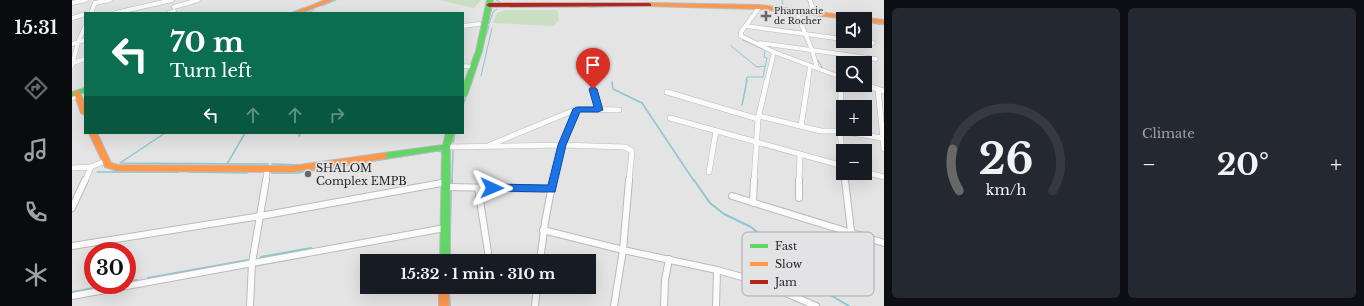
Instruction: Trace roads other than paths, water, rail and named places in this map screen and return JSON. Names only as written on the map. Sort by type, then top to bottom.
[{"type":"main road","points":[[299,12],[330,0]]},
{"type":"main road","points":[[489,4],[758,9],[836,16]]},
{"type":"main road","points":[[489,4],[700,4],[796,12],[836,17]]},
{"type":"main road","points":[[464,92],[474,67],[489,4]]},
{"type":"main road","points":[[872,21],[884,22]]},
{"type":"main road","points":[[77,94],[84,111]]},
{"type":"main road","points":[[93,134],[105,161],[108,165],[118,168],[300,169],[446,147]]},
{"type":"main road","points":[[444,254],[447,185],[446,147],[450,134]]},
{"type":"main road","points":[[442,305],[443,294]]},
{"type":"street","points":[[72,3],[86,0]]},
{"type":"street","points":[[91,12],[94,2],[110,0]]},
{"type":"street","points":[[119,12],[173,0],[174,11],[198,0]]},
{"type":"street","points":[[810,0],[814,13]]},
{"type":"street","points":[[758,9],[741,32],[741,36],[774,52],[836,75]]},
{"type":"street","points":[[796,12],[812,50],[817,68]]},
{"type":"street","points":[[72,18],[84,14]]},
{"type":"street","points":[[464,26],[479,24]]},
{"type":"street","points":[[746,26],[836,39]]},
{"type":"street","points":[[72,65],[78,42],[84,29]]},
{"type":"street","points":[[72,44],[84,40]]},
{"type":"street","points":[[755,43],[876,59]]},
{"type":"street","points":[[753,203],[755,141],[758,118],[774,52]]},
{"type":"street","points":[[72,65],[84,59]]},
{"type":"street","points":[[464,66],[474,67]]},
{"type":"street","points":[[802,126],[810,66]]},
{"type":"street","points":[[872,87],[884,91]]},
{"type":"street","points":[[593,89],[598,110]]},
{"type":"street","points":[[878,89],[884,149]]},
{"type":"street","points":[[667,92],[758,118],[821,131],[836,131]]},
{"type":"street","points":[[541,254],[543,230],[562,145],[577,109]]},
{"type":"street","points":[[486,147],[577,109],[618,110]]},
{"type":"street","points":[[670,118],[836,164]]},
{"type":"street","points":[[709,172],[716,131]]},
{"type":"street","points":[[870,136],[882,138]]},
{"type":"street","points":[[446,147],[562,145],[622,146],[632,151],[623,250],[614,306]]},
{"type":"street","points":[[799,198],[800,154]]},
{"type":"street","points":[[72,168],[91,167],[105,161]]},
{"type":"street","points":[[72,208],[91,167]]},
{"type":"street","points":[[250,306],[252,263],[261,216],[267,170]]},
{"type":"street","points":[[872,174],[884,178]]},
{"type":"street","points":[[845,180],[851,232]]},
{"type":"street","points":[[72,246],[447,185],[478,188],[552,189]]},
{"type":"street","points":[[478,188],[488,252]]},
{"type":"street","points":[[732,196],[848,232]]},
{"type":"street","points":[[72,296],[445,228]]},
{"type":"street","points":[[543,230],[742,277]]},
{"type":"street","points":[[874,240],[884,243]]},
{"type":"street","points":[[664,306],[665,280],[669,259]]},
{"type":"street","points":[[716,306],[717,270]]},
{"type":"street","points":[[535,306],[536,294]]},
{"type":"street","points":[[793,296],[816,306]]},
{"type":"waterway","points":[[322,6],[336,0]]},
{"type":"waterway","points":[[496,0],[502,3]]},
{"type":"waterway","points":[[782,0],[783,4]]},
{"type":"waterway","points":[[637,4],[667,3]]},
{"type":"waterway","points":[[589,7],[627,6]]},
{"type":"waterway","points":[[557,7],[578,7]]},
{"type":"waterway","points":[[293,12],[303,8]]},
{"type":"waterway","points":[[489,24],[493,12],[497,9]]},
{"type":"waterway","points":[[309,12],[314,10]]},
{"type":"waterway","points":[[872,23],[881,25]]},
{"type":"waterway","points":[[472,81],[489,26]]},
{"type":"waterway","points":[[481,76],[492,28]]},
{"type":"waterway","points":[[743,40],[765,50],[764,57],[767,58],[763,77],[747,77],[746,81]]},
{"type":"waterway","points":[[731,46],[757,67],[765,66]]},
{"type":"waterway","points":[[818,60],[823,69]]},
{"type":"waterway","points":[[471,84],[472,80]]},
{"type":"waterway","points":[[742,105],[747,80]]},
{"type":"waterway","points":[[612,82],[613,89],[642,103],[694,181]]},
{"type":"waterway","points":[[464,102],[467,94]]},
{"type":"waterway","points":[[164,134],[120,163],[227,164]]},
{"type":"waterway","points":[[227,164],[244,134]]},
{"type":"waterway","points":[[453,142],[455,134]]},
{"type":"waterway","points":[[452,181],[453,149]]},
{"type":"waterway","points":[[437,151],[443,152]]},
{"type":"waterway","points":[[272,173],[297,173],[430,152]]},
{"type":"waterway","points":[[227,164],[268,164]]},
{"type":"waterway","points":[[272,164],[302,165]]},
{"type":"waterway","points":[[188,172],[247,173],[245,171]]},
{"type":"waterway","points":[[97,172],[178,172]]},
{"type":"waterway","points":[[694,180],[710,203],[724,214],[751,227],[757,232]]},
{"type":"waterway","points":[[450,231],[451,190]]},
{"type":"waterway","points":[[261,257],[311,248]]},
{"type":"waterway","points":[[148,278],[248,260]]},
{"type":"waterway","points":[[72,292],[84,290]]},
{"type":"waterway","points":[[449,294],[450,306]]},
{"type":"waterway","points":[[832,296],[849,306]]},
{"type":"place","name":"Pharmacie de Rocher","points":[[766,16]]},
{"type":"place","name":"SHALOM Complex EMPB","points":[[308,174]]}]
